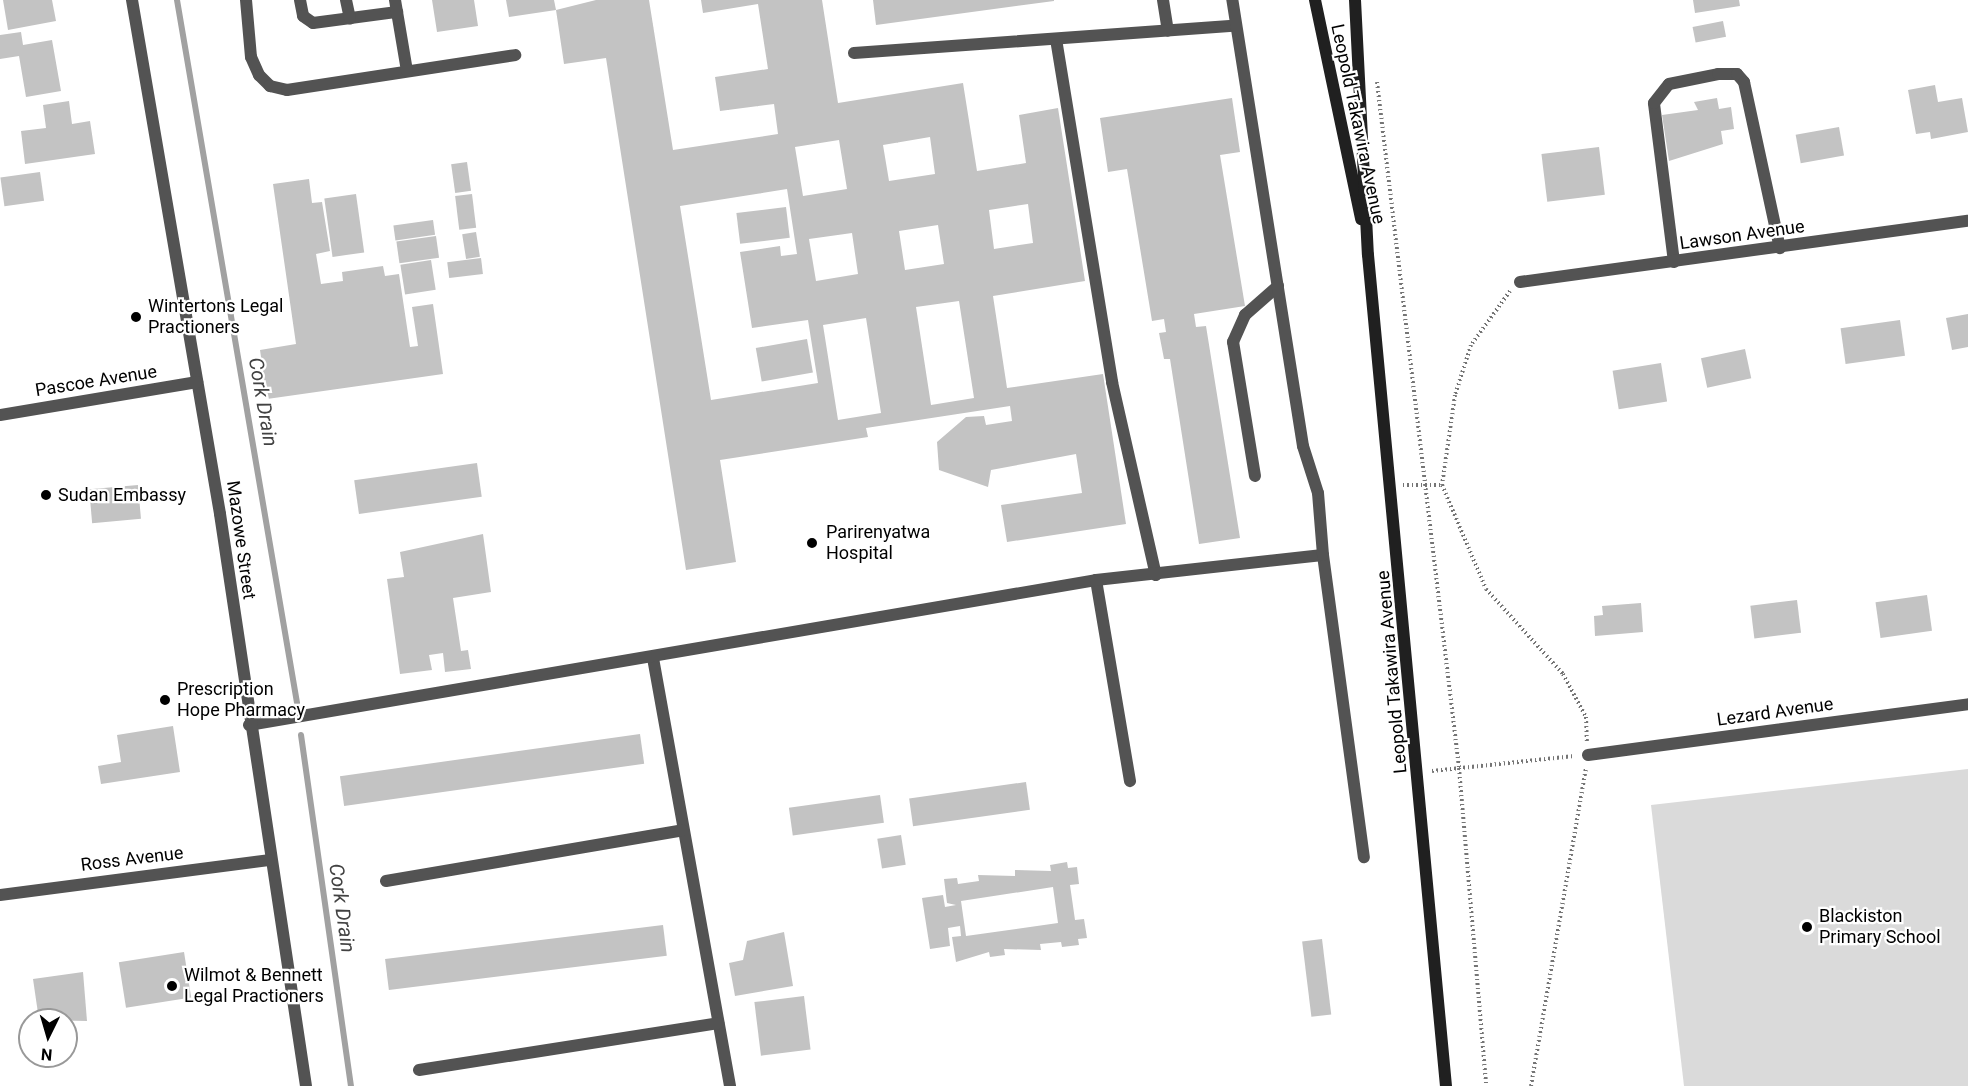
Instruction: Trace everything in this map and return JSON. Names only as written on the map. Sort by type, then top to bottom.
[{"type":"main road","name":"Leopold Takawira Avenue","points":[[1315,0],[1368,255]]},
{"type":"main road","name":"Leopold Takawira Avenue","points":[[1355,0],[1368,255],[1394,485],[1446,1086]]},
{"type":"street","name":"Mazowe Street","points":[[132,0],[197,382],[269,860],[306,1086]]},
{"type":"street","points":[[246,0],[251,57],[270,86],[287,90],[515,55]]},
{"type":"street","points":[[300,0],[308,21],[350,19],[396,6],[407,71]]},
{"type":"street","points":[[346,0],[350,19]]},
{"type":"street","points":[[1163,0],[1168,32]]},
{"type":"street","points":[[1232,0],[1233,26],[1303,446],[1318,493],[1323,555],[1364,857]]},
{"type":"street","points":[[854,53],[1233,26]]},
{"type":"street","points":[[1056,39],[1112,382],[1156,574]]},
{"type":"street","points":[[1674,262],[1654,103],[1669,84],[1718,75],[1737,74],[1744,82],[1780,248]]},
{"type":"street","name":"Lawson Avenue","points":[[1520,282],[1968,221]]},
{"type":"street","points":[[1255,476],[1233,342],[1245,315],[1278,286]]},
{"type":"street","name":"Pascoe Avenue","points":[[0,415],[197,382]]},
{"type":"street","points":[[249,725],[653,658],[1096,580],[1323,555]]},
{"type":"street","points":[[1096,580],[1130,781]]},
{"type":"street","points":[[653,658],[730,1086]]},
{"type":"street","name":"Lezard Avenue","points":[[1588,755],[1968,704]]},
{"type":"street","points":[[386,881],[683,830]]},
{"type":"street","name":"Ross Avenue","points":[[0,895],[269,860]]},
{"type":"street","points":[[419,1070],[718,1023]]},
{"type":"path","points":[[1376,69],[1459,768],[1486,1086]]},
{"type":"path","points":[[1520,282],[1471,345],[1455,395],[1442,485],[1486,589],[1563,674],[1586,717],[1588,755],[1531,1086]]},
{"type":"path","points":[[1394,485],[1442,485]]},
{"type":"path","points":[[1419,772],[1588,755]]},
{"type":"shaded area","name":"Blackiston Primary School","points":[[1968,769],[1968,1086],[1684,1086],[1651,805]]},
{"type":"building","points":[[3,0],[52,0],[56,21],[8,30]]},
{"type":"building","points":[[432,0],[474,0],[478,26],[437,32]]},
{"type":"building","points":[[506,0],[554,0],[556,10],[509,17]]},
{"type":"building","points":[[596,0],[649,0],[673,150],[778,134],[774,104],[720,111],[715,77],[768,69],[758,4],[703,13],[701,0],[822,0],[838,103],[963,83],[977,171],[1026,163],[1019,115],[1058,108],[1085,281],[993,296],[1007,388],[1103,374],[1126,524],[1007,542],[1001,505],[1082,493],[1076,454],[991,470],[988,487],[939,470],[937,442],[966,417],[984,416],[986,425],[1012,421],[1010,406],[866,428],[868,437],[720,460],[736,562],[686,570],[606,58],[564,64],[556,10]],"holes":[[[930,137],[935,174],[889,181],[883,145]],[[839,140],[847,189],[803,196],[795,147]],[[787,189],[797,254],[781,256],[780,246],[740,252],[752,328],[808,320],[818,383],[711,400],[680,206]],[[1028,204],[1033,243],[994,249],[989,210]],[[938,225],[944,264],[905,270],[899,231]],[[852,233],[858,274],[816,281],[809,239]],[[959,301],[974,398],[931,405],[916,307]],[[866,318],[881,413],[838,420],[823,325]]]},
{"type":"building","points":[[873,0],[1054,0],[1054,1],[876,25]]},
{"type":"building","points":[[1693,0],[1739,0],[1740,6],[1695,13]]},
{"type":"building","points":[[1723,21],[1726,37],[1696,43],[1693,27]]},
{"type":"building","points":[[21,32],[23,45],[52,40],[61,91],[26,97],[19,56],[0,59],[0,35]]},
{"type":"building","points":[[1935,85],[1938,102],[1962,98],[1968,132],[1931,139],[1930,132],[1916,134],[1908,90]]},
{"type":"building","points":[[1232,98],[1240,152],[1220,155],[1245,306],[1194,314],[1196,327],[1206,326],[1240,538],[1199,544],[1170,359],[1164,359],[1159,333],[1166,332],[1164,319],[1152,321],[1127,169],[1108,172],[1100,118]]},
{"type":"building","points":[[1717,98],[1719,109],[1731,107],[1734,129],[1721,131],[1723,144],[1669,161],[1662,115],[1698,110],[1694,102]]},
{"type":"building","points":[[69,101],[72,124],[90,121],[95,154],[25,164],[21,131],[46,128],[43,105]]},
{"type":"building","points":[[1839,127],[1844,156],[1801,163],[1796,135]]},
{"type":"building","points":[[1599,147],[1605,195],[1547,202],[1541,154]]},
{"type":"building","points":[[467,162],[471,191],[455,193],[451,164]]},
{"type":"building","points":[[40,172],[44,201],[4,206],[0,178]]},
{"type":"building","points":[[309,179],[312,203],[322,202],[330,251],[316,254],[321,284],[343,281],[342,272],[383,266],[385,276],[399,274],[410,347],[418,346],[412,307],[433,304],[443,374],[267,399],[260,350],[296,344],[273,184]]},
{"type":"building","points":[[356,194],[364,252],[333,257],[324,198]]},
{"type":"building","points":[[472,194],[476,228],[459,230],[455,196]]},
{"type":"building","points":[[786,207],[790,238],[740,244],[736,213]]},
{"type":"building","points":[[433,220],[435,235],[395,240],[393,226]]},
{"type":"building","points":[[476,232],[480,257],[466,259],[462,234]]},
{"type":"building","points":[[436,236],[439,258],[399,263],[396,242]]},
{"type":"building","points":[[481,258],[483,274],[449,278],[447,262]]},
{"type":"building","points":[[431,260],[436,290],[405,294],[400,265]]},
{"type":"building","points":[[1968,314],[1968,347],[1952,350],[1946,318]]},
{"type":"building","points":[[1900,320],[1905,356],[1846,364],[1841,328]]},
{"type":"building","points":[[807,339],[813,372],[762,382],[756,348]]},
{"type":"building","points":[[1745,349],[1751,378],[1707,388],[1701,358]]},
{"type":"building","points":[[1661,363],[1667,402],[1619,409],[1613,371]]},
{"type":"building","points":[[477,463],[482,497],[359,514],[354,480]]},
{"type":"building","points":[[138,485],[141,519],[92,523],[89,489]]},
{"type":"building","points":[[483,534],[491,592],[453,598],[461,651],[468,650],[471,669],[445,672],[443,653],[429,655],[432,670],[400,674],[387,579],[404,577],[400,552]]},
{"type":"building","points":[[1927,595],[1932,631],[1881,638],[1876,602]]},
{"type":"building","points":[[1797,600],[1801,633],[1754,638],[1750,606]]},
{"type":"building","points":[[1641,603],[1643,632],[1595,636],[1594,616],[1603,615],[1602,606]]},
{"type":"building","points":[[173,726],[180,772],[101,784],[98,766],[121,762],[117,735]]},
{"type":"building","points":[[640,734],[644,764],[344,806],[340,776]]},
{"type":"building","points":[[1026,782],[1030,810],[913,826],[909,798]]},
{"type":"building","points":[[880,795],[884,823],[793,836],[789,808]]},
{"type":"building","points":[[901,835],[906,865],[882,868],[877,839]]},
{"type":"building","points":[[1067,862],[1068,868],[1077,867],[1079,884],[1070,885],[1075,920],[1084,919],[1087,938],[1078,939],[1079,945],[1062,947],[1061,942],[1040,944],[1041,950],[1004,949],[1005,955],[990,957],[989,952],[956,962],[952,937],[961,936],[960,926],[948,928],[950,946],[930,949],[922,898],[943,895],[945,907],[956,905],[947,903],[944,879],[957,878],[958,884],[979,881],[978,875],[1015,876],[1015,870],[1051,871],[1050,865]],"holes":[[[1053,887],[1058,923],[966,936],[961,901]]]},
{"type":"building","points":[[663,925],[667,956],[389,990],[385,959]]},
{"type":"building","points":[[784,932],[793,986],[735,996],[729,963],[743,960],[747,941]]},
{"type":"building","points":[[1322,939],[1331,1014],[1311,1017],[1302,941]]},
{"type":"building","points":[[184,952],[191,997],[126,1008],[119,962]]},
{"type":"building","points":[[83,972],[87,1021],[78,1021],[78,1008],[37,1008],[33,979]]},
{"type":"building","points":[[804,996],[811,1050],[761,1056],[754,1002]]},
{"type":"waterway","name":"Cork Drain","points":[[177,0],[297,703]]},
{"type":"waterway","name":"Cork Drain","points":[[301,735],[351,1086]]},
{"type":"place","name":"Wintertons Legal Practioners","points":[[136,317]]},
{"type":"place","name":"Sudan Embassy","points":[[46,495]]},
{"type":"place","name":"Parirenyatwa Hospital","points":[[812,543]]},
{"type":"place","name":"Prescription Hope Pharmacy","points":[[165,700]]},
{"type":"place","name":"Blackiston Primary School","points":[[1807,927]]},
{"type":"place","name":"Wilmot & Bennett Legal Practioners","points":[[172,986]]}]
